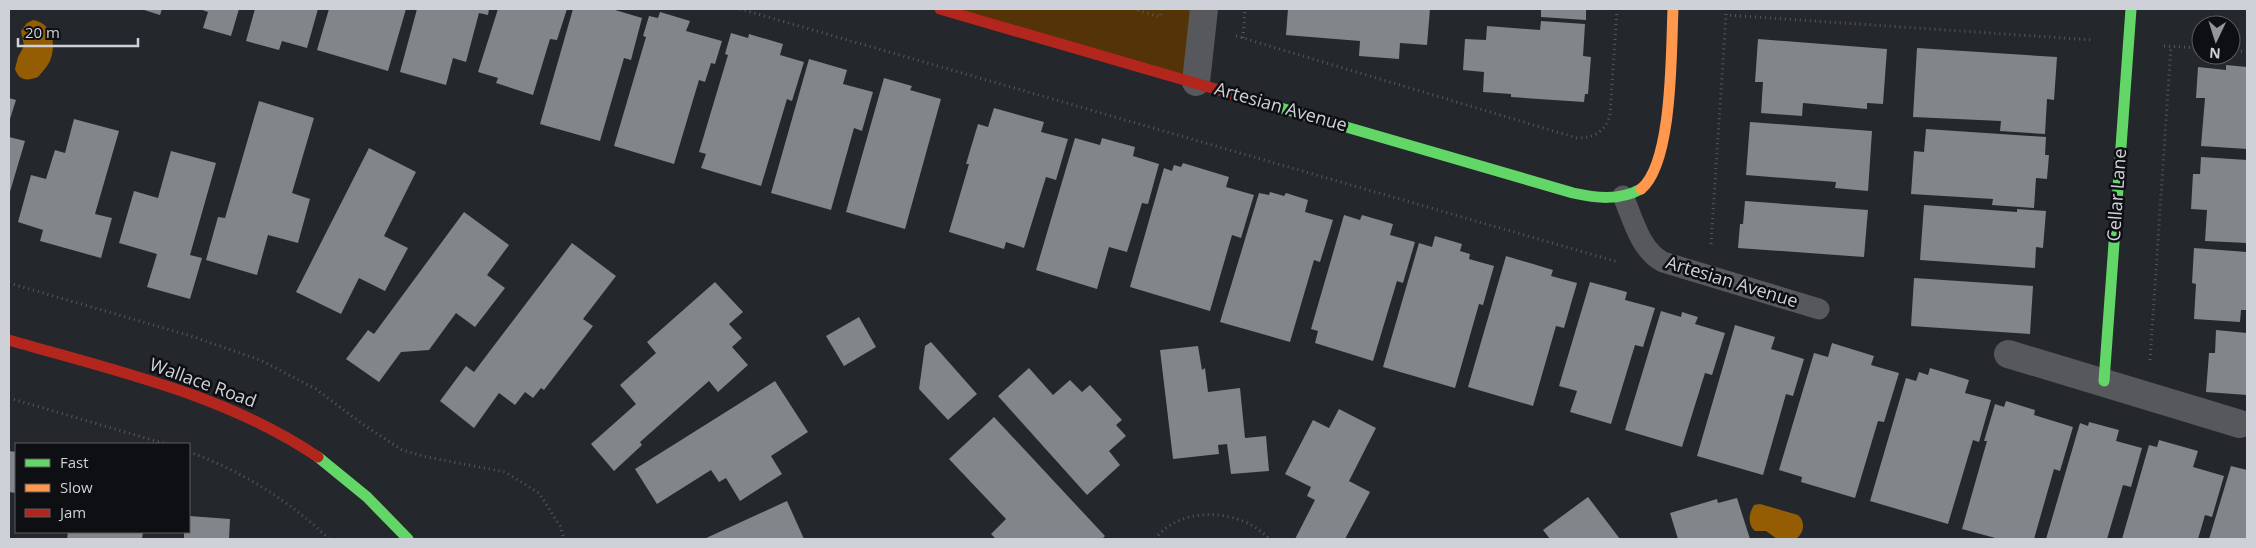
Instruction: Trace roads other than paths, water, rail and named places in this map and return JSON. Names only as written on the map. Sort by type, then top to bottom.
[{"type":"street","name":"Artesian Avenue","points":[[940,9],[1590,197],[1623,196],[1649,182],[1661,156],[1673,9]]},
{"type":"street","points":[[1196,82],[1204,9]]},
{"type":"street","name":"Cellar Lane","points":[[2104,381],[2131,9]]},
{"type":"street","name":"Wallace Road","points":[[9,340],[220,404],[271,428],[316,454],[354,484],[408,539]]},
{"type":"street","points":[[2008,354],[2104,381],[2240,424]]},
{"type":"lane","name":"Artesian Avenue","points":[[1623,196],[1644,245],[1653,257],[1663,262],[1819,309]]}]
